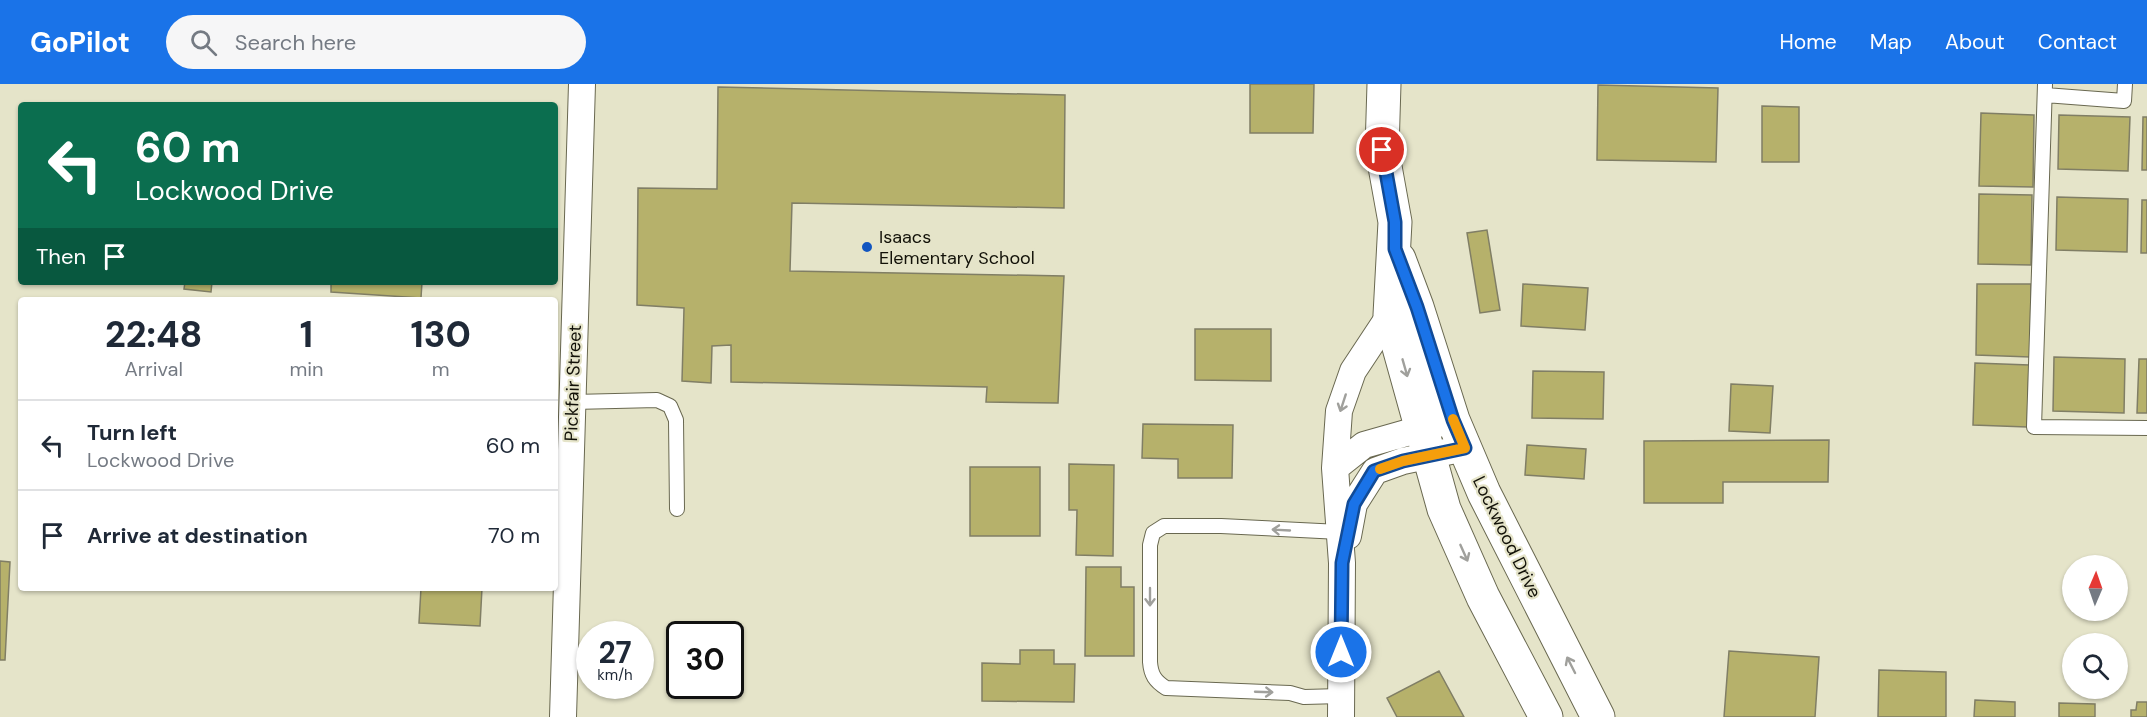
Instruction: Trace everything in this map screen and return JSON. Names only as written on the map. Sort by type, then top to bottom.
[{"type":"main road","name":"Lockwood Drive","points":[[1384,84],[1382,150],[1395,222],[1390,315],[1444,509],[1483,597],[1546,717]]},
{"type":"main road","name":"Lockwood Drive","points":[[1395,249],[1417,307],[1459,434],[1484,493],[1598,717]]},
{"type":"street","name":"Pickfair Street","points":[[563,717],[582,84]]},
{"type":"street","points":[[1341,706],[1342,563],[1335,468],[1340,411],[1353,371],[1390,315]]},
{"type":"street","points":[[1335,468],[1364,445],[1426,442],[1459,434]]},
{"type":"street","points":[[1342,563],[1354,504],[1374,471],[1403,461],[1426,442]]},
{"type":"lane","points":[[2125,84],[2124,101],[2045,89],[2034,427],[2147,428]]},
{"type":"lane","points":[[573,402],[657,400],[670,406],[676,420],[677,509]]},
{"type":"lane","points":[[1340,532],[1221,526],[1164,526],[1153,533],[1150,545],[1150,662],[1151,672],[1156,681],[1166,688],[1290,693],[1341,706]]},
{"type":"building","points":[[1250,84],[1314,84],[1313,133],[1250,133]]},
{"type":"building","points":[[1598,85],[1718,88],[1716,162],[1597,160]]},
{"type":"building","points":[[718,87],[1065,95],[1064,208],[792,203],[790,271],[1064,276],[1058,403],[986,402],[987,387],[731,382],[731,345],[712,346],[711,383],[682,381],[684,308],[637,305],[638,188],[717,189]]},
{"type":"building","points":[[1762,106],[1799,107],[1799,162],[1762,162]]},
{"type":"building","points":[[1981,113],[2034,115],[2033,187],[1979,186]]},
{"type":"building","points":[[2059,115],[2130,117],[2128,171],[2058,169]]},
{"type":"building","points":[[2143,117],[2147,117],[2147,170],[2142,170]]},
{"type":"building","points":[[1979,194],[2032,195],[2031,265],[1978,264]]},
{"type":"building","points":[[2057,197],[2128,199],[2127,252],[2056,250]]},
{"type":"building","points":[[2142,200],[2147,200],[2147,253],[2141,253]]},
{"type":"building","points":[[1487,230],[1500,310],[1480,313],[1467,233]]},
{"type":"building","points":[[1523,284],[1588,288],[1585,330],[1521,326]]},
{"type":"building","points":[[1977,284],[2031,284],[2030,357],[1976,355]]},
{"type":"building","points":[[185,285],[212,285],[211,292],[184,289]]},
{"type":"building","points":[[331,285],[422,285],[421,297],[331,292]]},
{"type":"building","points":[[1195,329],[1271,329],[1271,381],[1195,380]]},
{"type":"building","points":[[2054,357],[2125,359],[2124,413],[2053,411]]},
{"type":"building","points":[[2139,359],[2147,359],[2147,413],[2137,413]]},
{"type":"building","points":[[1975,363],[2029,365],[2027,427],[1973,425]]},
{"type":"building","points":[[1533,371],[1604,372],[1603,419],[1532,418]]},
{"type":"building","points":[[1731,384],[1773,386],[1770,433],[1729,431]]},
{"type":"building","points":[[1143,424],[1233,425],[1232,478],[1178,478],[1178,459],[1142,458]]},
{"type":"building","points":[[1829,440],[1828,482],[1723,482],[1723,503],[1644,503],[1644,441]]},
{"type":"building","points":[[1527,445],[1586,449],[1584,479],[1525,475]]},
{"type":"building","points":[[1069,464],[1114,465],[1113,556],[1076,555],[1077,510],[1069,510]]},
{"type":"building","points":[[970,467],[1040,467],[1040,536],[970,536]]},
{"type":"building","points":[[0,561],[10,562],[5,660],[0,660]]},
{"type":"building","points":[[1086,567],[1121,567],[1121,587],[1134,587],[1134,656],[1085,656]]},
{"type":"building","points":[[421,591],[482,591],[480,626],[419,623]]},
{"type":"building","points":[[1020,650],[1054,650],[1054,664],[1075,664],[1074,702],[982,701],[982,663],[1020,664]]},
{"type":"building","points":[[1729,651],[1819,657],[1815,717],[1724,717]]},
{"type":"building","points":[[1879,670],[1946,672],[1946,717],[1878,717]]},
{"type":"building","points":[[1439,671],[1464,717],[1397,717],[1387,698]]},
{"type":"building","points":[[1975,700],[2015,702],[2015,717],[1974,717]]},
{"type":"building","points":[[2137,702],[2147,702],[2147,717],[2131,717],[2131,710],[2136,710]]},
{"type":"building","points":[[2059,703],[2095,704],[2095,717],[2059,717]]},
{"type":"slow traffic","points":[[1380,469],[1403,461],[1465,448],[1453,419]]},
{"type":"place","name":"Isaacs Elementary School","points":[[867,247]]},
{"type":"route","points":[[1341,652],[1342,563],[1354,504],[1374,471],[1403,461],[1465,448],[1453,420],[1417,307],[1395,249],[1395,222],[1382,150]]}]
